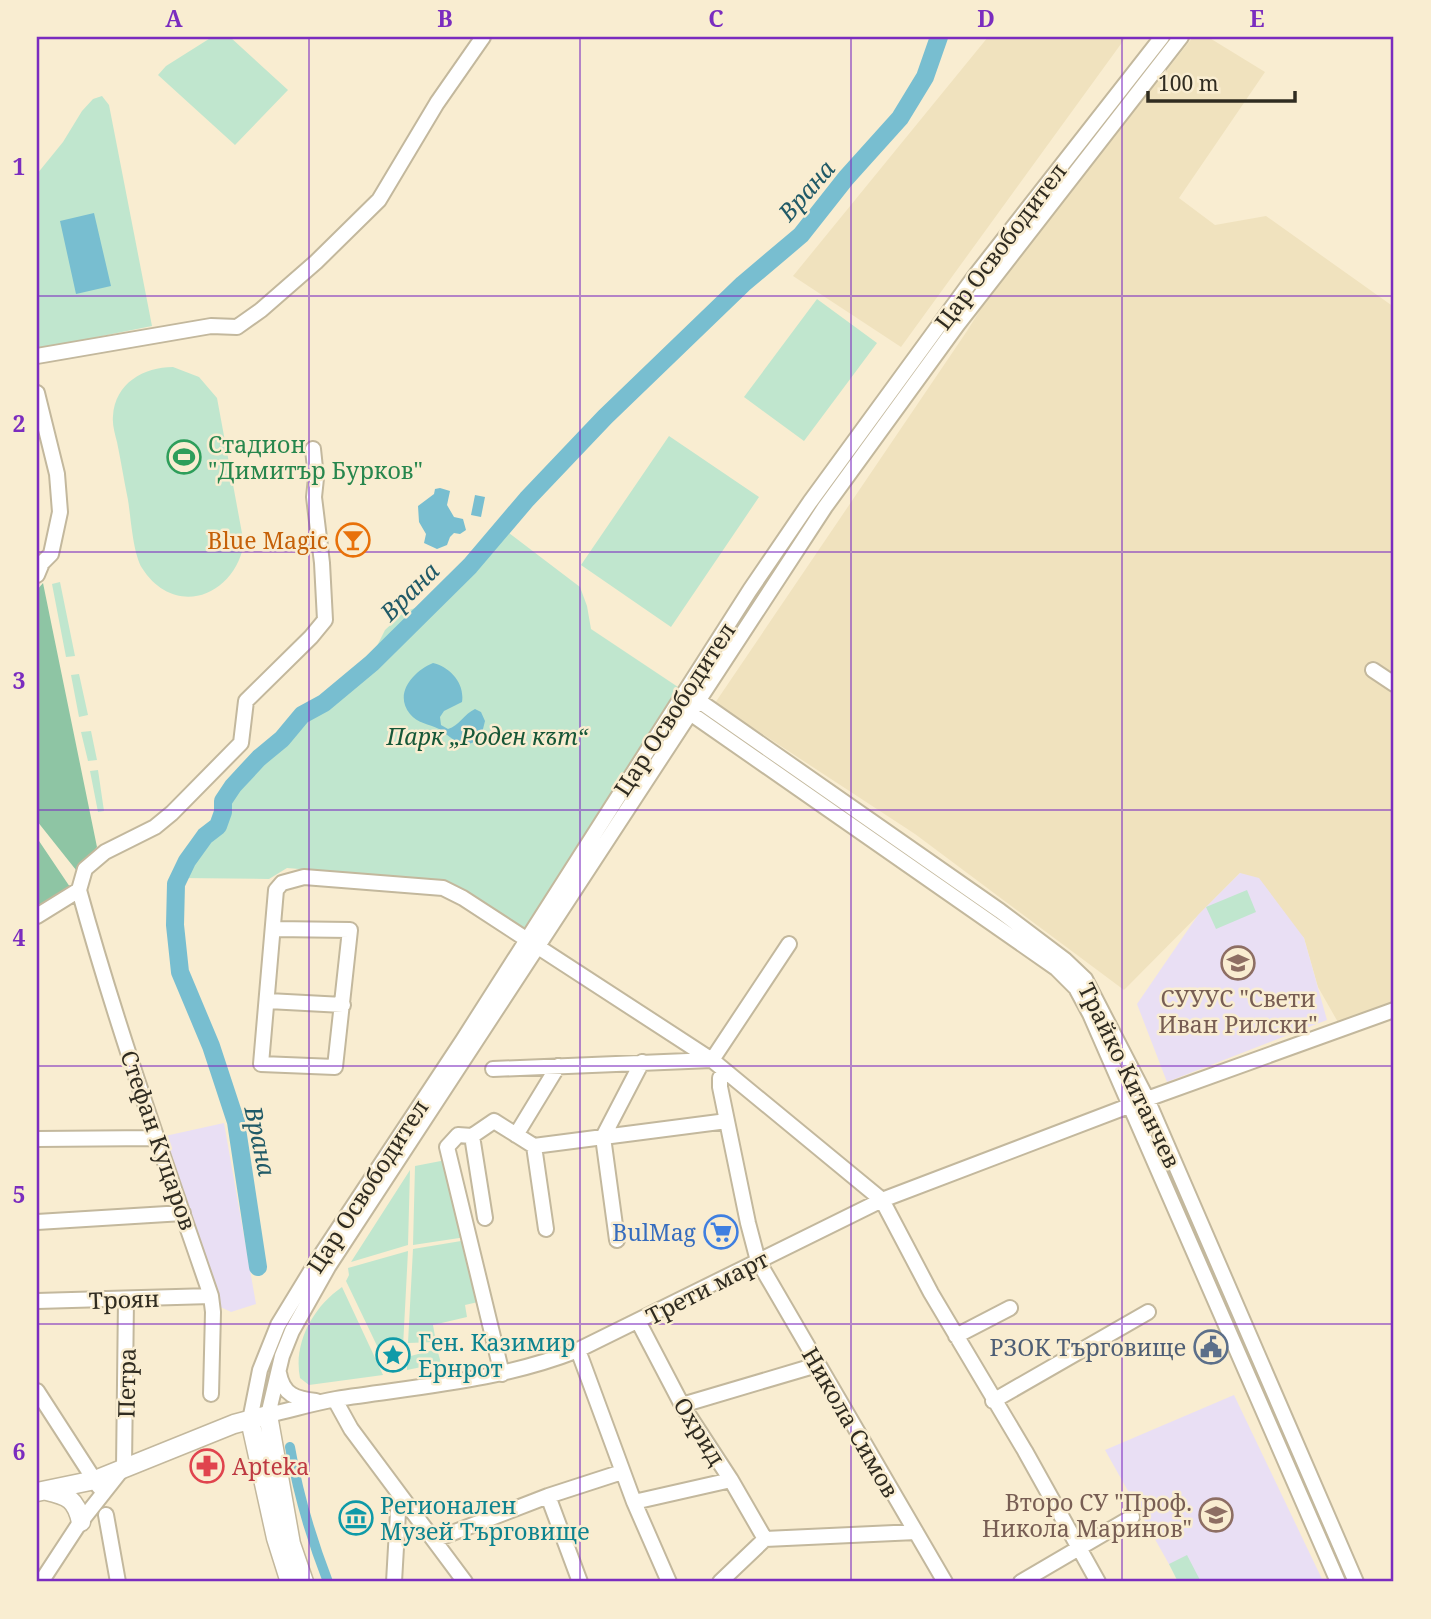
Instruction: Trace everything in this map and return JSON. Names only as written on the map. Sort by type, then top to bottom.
[{"type":"main road","points":[[40,1491],[99,1487],[124,1467],[203,1436],[268,1415],[291,1544],[304,1582]]},
{"type":"main road","points":[[250,1420],[276,1538],[291,1582]]},
{"type":"main road","points":[[203,1436],[244,1439],[257,1454]]},
{"type":"main road","points":[[40,1491],[64,1495],[73,1501],[78,1508],[81,1522]]},
{"type":"street","points":[[37,356],[211,326],[237,327],[261,310],[316,262],[379,200],[437,103],[483,37]]},
{"type":"street","name":"Цар Освободител","points":[[268,1415],[292,1331],[328,1267],[532,944],[685,692],[810,502],[975,276],[1162,37]]},
{"type":"street","name":"Цар Освободител","points":[[250,1420],[260,1370],[278,1325],[317,1261],[694,706],[825,508],[950,335],[1181,37]]},
{"type":"street","points":[[37,393],[57,474],[60,512],[51,554],[37,575]]},
{"type":"street","points":[[37,916],[79,890],[85,869],[105,852],[155,827],[172,813],[241,743],[246,701],[325,620],[314,497],[316,478],[313,449]]},
{"type":"street","points":[[1373,670],[1394,684]]},
{"type":"street","name":"Трайко Китанчев","points":[[685,692],[694,706],[1056,968],[1083,999],[1338,1582]]},
{"type":"street","name":"Трайко Китанчев","points":[[677,705],[694,706],[1000,911],[1065,960],[1085,979],[1147,1100],[1356,1582]]},
{"type":"street","points":[[274,929],[350,930],[335,1067],[261,1064],[276,890],[282,883],[303,877],[443,888],[463,898],[712,1060],[882,1200],[956,1336],[1098,1582]]},
{"type":"street","name":"Стефан Куцаров","points":[[79,890],[156,1138],[211,1296],[211,1394]]},
{"type":"street","points":[[712,1060],[789,944]]},
{"type":"street","points":[[268,1001],[343,1004]]},
{"type":"street","name":"Трети март","points":[[268,1415],[330,1401],[534,1367],[578,1350],[882,1200],[1394,1010]]},
{"type":"street","points":[[493,1069],[712,1060]]},
{"type":"street","points":[[617,1240],[603,1137],[642,1062]]},
{"type":"street","points":[[516,1135],[558,1066]]},
{"type":"street","name":"Никола Симов","points":[[724,1072],[720,1078],[720,1087],[758,1261],[945,1582]]},
{"type":"street","points":[[502,1374],[447,1147],[458,1135],[472,1136],[494,1121],[534,1146],[727,1121]]},
{"type":"street","points":[[472,1136],[485,1218]]},
{"type":"street","points":[[37,1139],[156,1138]]},
{"type":"street","points":[[534,1146],[546,1229]]},
{"type":"street","points":[[37,1222],[183,1213]]},
{"type":"street","name":"Троян","points":[[37,1301],[211,1296]]},
{"type":"street","name":"Петра","points":[[124,1467],[126,1299]]},
{"type":"street","points":[[956,1336],[1010,1308]]},
{"type":"street","points":[[993,1401],[1148,1312]]},
{"type":"street","name":"Охрид","points":[[638,1321],[682,1405],[731,1480],[765,1539]]},
{"type":"street","points":[[578,1350],[622,1472],[669,1582]]},
{"type":"street","points":[[682,1405],[817,1365]]},
{"type":"street","points":[[279,1372],[283,1388],[293,1397],[330,1401],[466,1582]]},
{"type":"street","points":[[37,1391],[99,1487],[81,1522],[40,1582]]},
{"type":"street","points":[[434,1541],[548,1496],[622,1472]]},
{"type":"street","points":[[634,1502],[731,1480]]},
{"type":"street","points":[[394,1582],[399,1495]]},
{"type":"street","points":[[548,1496],[580,1582]]},
{"type":"street","points":[[106,1515],[118,1582]]},
{"type":"street","points":[[1021,1582],[1132,1517]]},
{"type":"street","points":[[720,1582],[765,1539],[916,1532]]},
{"type":"shaded area","points":[[988,37],[1126,37],[901,347],[793,276]]},
{"type":"shaded area","points":[[1193,37],[1208,37],[1265,72],[1179,198],[1215,225],[1266,216],[1394,307],[1394,1002],[1339,1024],[1318,987],[1304,938],[1240,873],[1124,990],[915,834],[715,703],[997,283]]},
{"type":"shaded area","name":"СУУУС \"Свети Иван Рилски\"","points":[[1240,873],[1259,878],[1304,938],[1327,1020],[1167,1082],[1137,1004],[1198,915]]},
{"type":"shaded area","points":[[224,1123],[256,1304],[231,1312],[212,1303],[156,1138]]},
{"type":"shaded area","name":"Второ СУ \"Проф. Никола Маринов\"","points":[[1234,1395],[1322,1579],[1314,1582],[1179,1582],[1105,1450]]},
{"type":"green space","points":[[212,37],[230,37],[288,90],[235,145],[158,75],[166,66]]},
{"type":"green space","points":[[102,96],[109,105],[152,326],[37,349],[37,174],[63,142],[82,111],[93,99]]},
{"type":"green space","points":[[817,299],[877,343],[804,441],[744,397]]},
{"type":"green space","points":[[173,367],[199,377],[217,398],[244,544],[238,563],[228,578],[215,589],[201,595],[185,597],[170,593],[155,584],[139,562],[113,422],[115,404],[125,386],[152,370]]},
{"type":"green space","points":[[669,436],[759,497],[671,627],[581,565]]},
{"type":"green space","name":"Парк „Роден кът“","points":[[505,530],[580,587],[591,629],[681,689],[525,936],[447,881],[287,868],[269,879],[180,878],[240,782],[265,751],[306,717],[345,693],[374,652],[385,630],[404,612],[426,604]]},
{"type":"green space","points":[[60,582],[75,656],[66,657],[52,584]]},
{"type":"green space","points":[[43,583],[97,847],[84,865],[76,870],[37,821],[37,590]]},
{"type":"green space","points":[[79,674],[88,715],[79,717],[71,675]]},
{"type":"green space","points":[[91,731],[97,760],[88,761],[81,732]]},
{"type":"green space","points":[[98,770],[104,811],[98,812],[90,771]]},
{"type":"green space","points":[[37,838],[72,890],[37,909]]},
{"type":"green space","points":[[1247,890],[1256,912],[1216,929],[1206,907]]},
{"type":"green space","points":[[446,1160],[466,1237],[413,1245],[415,1166]]},
{"type":"green space","points":[[410,1170],[408,1245],[351,1262]]},
{"type":"green space","points":[[467,1240],[478,1302],[465,1305],[467,1317],[433,1325],[436,1342],[408,1343],[413,1249]]},
{"type":"green space","points":[[408,1251],[403,1347],[392,1354],[386,1354],[380,1352],[346,1281],[348,1268]]},
{"type":"green space","points":[[342,1287],[383,1375],[309,1385],[300,1378],[299,1365],[307,1327],[322,1305]]},
{"type":"green space","points":[[437,1349],[441,1363],[407,1370],[407,1357]]},
{"type":"green space","points":[[1187,1555],[1201,1582],[1178,1582],[1169,1564]]},
{"type":"water","points":[[94,213],[111,286],[76,294],[60,221]]},
{"type":"water","points":[[435,489],[450,491],[447,505],[454,517],[463,519],[466,530],[460,534],[454,533],[447,545],[437,549],[424,543],[426,534],[419,522],[418,506],[434,494]]},
{"type":"water","points":[[475,495],[485,497],[481,517],[471,515]]},
{"type":"water","points":[[433,663],[445,668],[455,677],[462,695],[462,702],[444,711],[440,717],[441,725],[448,729],[475,709],[481,712],[485,721],[481,737],[473,743],[459,742],[420,721],[410,714],[405,706],[408,684],[419,671]]},
{"type":"waterway","name":"Врана","points":[[258,1267],[236,1122],[211,1046],[180,972],[175,925],[176,884],[187,861],[205,836],[218,826],[223,812],[223,801],[259,758],[282,739],[302,715],[324,703],[372,663],[470,566],[527,499],[605,417],[743,284],[801,235],[846,178],[900,118],[925,77],[939,37]]},
{"type":"waterway","name":"Врана","points":[[290,1447],[306,1516],[328,1582]]},
{"type":"place","name":"Стадион \"Димитър Бурков\"","points":[[184,457]]},
{"type":"place","name":"Blue Magic","points":[[353,540]]},
{"type":"place","name":"СУУУС \"Свети Иван Рилски\"","points":[[1238,963]]},
{"type":"place","name":"BulMag","points":[[721,1232]]},
{"type":"place","name":"РЗОК Търговище","points":[[1211,1347]]},
{"type":"place","name":"Ген. Казимир Ернрот","points":[[393,1355]]},
{"type":"place","name":"Apteka","points":[[207,1466]]},
{"type":"place","name":"Второ СУ \"Проф. Никола Маринов\"","points":[[1216,1515]]},
{"type":"place","name":"Регионален Музей Търговище","points":[[356,1518]]}]
